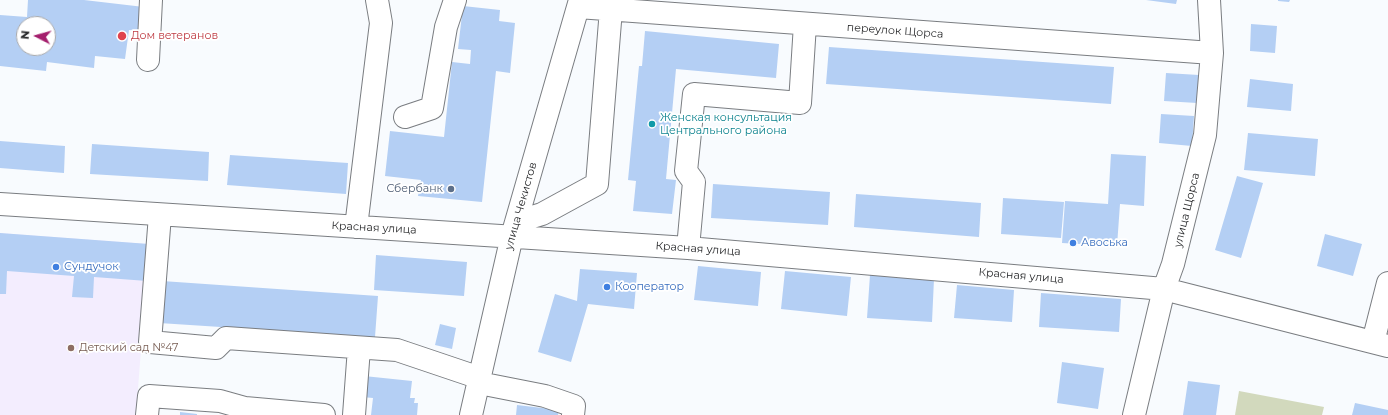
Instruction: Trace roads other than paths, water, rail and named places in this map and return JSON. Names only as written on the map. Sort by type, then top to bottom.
[{"type":"street","points":[[148,60],[151,0]]},
{"type":"street","points":[[356,227],[381,23],[377,0]]},
{"type":"street","points":[[405,117],[432,108],[446,27],[456,0]]},
{"type":"street","name":"улица Щорса","points":[[1134,415],[1164,288],[1173,264],[1205,135],[1212,53],[1209,0]]},
{"type":"street","name":"переулок Щорса","points":[[579,3],[611,9],[1212,53]]},
{"type":"street","name":"улица Чекистов","points":[[472,415],[514,229],[579,3]]},
{"type":"street","points":[[514,229],[597,184],[611,9]]},
{"type":"street","points":[[688,248],[694,182],[686,171],[694,94],[800,103],[805,24]]},
{"type":"street","name":"Красная улица","points":[[0,204],[356,227],[514,229],[688,248],[1164,288],[1381,344]]},
{"type":"street","points":[[160,215],[150,342],[216,348],[226,338],[397,350],[479,381],[546,396],[574,406],[573,415]]},
{"type":"street","points":[[1381,344],[1388,283]]},
{"type":"street","points":[[354,415],[359,348]]},
{"type":"street","points":[[147,415],[149,396],[220,401],[245,408],[324,415]]},
{"type":"place","name":"Дом ветеранов","points":[[122,36]]},
{"type":"place","name":"Женская консультация Центрального района","points":[[652,124]]},
{"type":"place","name":"Сбербанк","points":[[451,189]]},
{"type":"place","name":"Авоська","points":[[1073,243]]},
{"type":"place","name":"Сундучок","points":[[56,267]]},
{"type":"place","name":"Кооператор","points":[[607,287]]},
{"type":"place","name":"Детский сад №47","points":[[71,348]]}]
